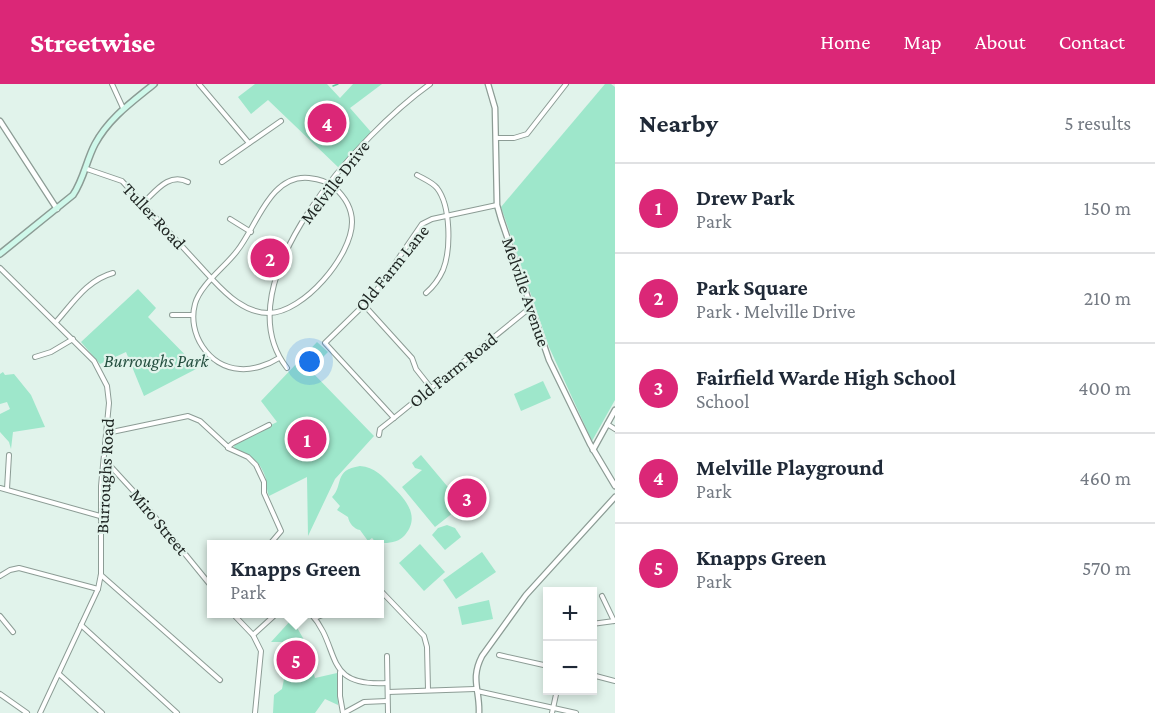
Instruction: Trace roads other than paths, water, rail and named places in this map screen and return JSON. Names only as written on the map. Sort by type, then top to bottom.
[{"type":"main road","points":[[0,254],[73,195],[81,184],[93,147],[105,126],[123,108],[154,84]]},
{"type":"street","points":[[112,84],[123,108]]},
{"type":"street","points":[[199,84],[249,143]]},
{"type":"street","name":"Melville Drive","points":[[287,368],[279,358],[271,337],[268,313],[276,275],[288,246],[330,184],[383,123],[407,100],[430,84]]},
{"type":"street","name":"Melville Avenue","points":[[488,84],[495,108],[497,205],[549,360],[593,450],[615,486]]},
{"type":"street","points":[[496,138],[514,138],[527,134],[566,84]]},
{"type":"street","points":[[0,121],[57,209]]},
{"type":"street","points":[[222,162],[281,121]]},
{"type":"street","name":"Tuller Road","points":[[87,169],[117,178],[143,203],[212,279],[239,304],[268,313]]},
{"type":"street","points":[[417,175],[432,183],[438,190],[448,215],[443,269],[426,293]]},
{"type":"street","points":[[143,203],[168,180],[177,177],[188,182]]},
{"type":"street","points":[[268,313],[284,311],[302,301],[335,265],[343,250],[351,229],[351,214],[347,201],[330,184],[318,179],[304,178],[283,184],[274,191],[251,232],[234,256],[202,290],[195,301],[193,315],[196,336],[202,346],[218,361],[240,369],[257,367],[279,358]]},
{"type":"street","name":"Old Farm Lane","points":[[393,418],[325,343],[364,305],[422,225],[432,219],[497,205]]},
{"type":"street","points":[[230,219],[251,232]]},
{"type":"street","name":"Burroughs Road","points":[[0,268],[94,362],[107,386],[109,403],[100,516],[101,574],[98,589],[40,713]]},
{"type":"street","points":[[56,322],[77,296],[103,275],[113,273]]},
{"type":"street","points":[[364,305],[412,358],[416,369],[431,388]]},
{"type":"street","name":"Old Farm Road","points":[[379,435],[380,429],[393,418],[532,307]]},
{"type":"street","points":[[172,315],[193,315]]},
{"type":"street","points":[[35,357],[51,352],[73,339]]},
{"type":"street","points":[[593,450],[615,410]]},
{"type":"street","points":[[107,433],[188,416],[200,421],[228,447],[248,457],[261,474],[264,493],[281,531],[273,540]]},
{"type":"street","points":[[228,447],[269,424]]},
{"type":"street","points":[[607,424],[615,429]]},
{"type":"street","points":[[7,489],[9,455]]},
{"type":"street","name":"Miro Street","points":[[104,459],[137,495],[207,581]]},
{"type":"street","points":[[0,488],[100,516]]},
{"type":"street","points":[[479,713],[476,671],[482,656],[525,596],[615,497]]},
{"type":"street","points":[[0,576],[12,568],[19,568],[98,589]]},
{"type":"street","points":[[101,574],[220,680]]},
{"type":"street","points":[[384,594],[424,636],[427,647],[428,690]]},
{"type":"street","points":[[597,623],[615,621],[602,596]]},
{"type":"street","points":[[0,616],[13,632]]},
{"type":"street","points":[[237,618],[253,634],[261,651],[255,713]]},
{"type":"street","points":[[253,634],[271,618]]},
{"type":"street","points":[[315,618],[340,672],[340,696],[344,713],[364,702],[387,701]]},
{"type":"street","points":[[81,625],[177,713]]},
{"type":"street","points":[[499,655],[543,665]]},
{"type":"street","points":[[387,656],[388,713]]},
{"type":"street","points":[[340,672],[359,682],[387,683]]},
{"type":"street","points":[[59,674],[102,713]]},
{"type":"street","points":[[597,676],[615,681]]},
{"type":"street","points":[[388,692],[476,690],[553,710],[576,713]]},
{"type":"street","points":[[0,694],[27,713]]},
{"type":"street","points":[[553,710],[556,695]]},
{"type":"waterway","points":[[333,86],[338,84]]},
{"type":"place","name":"Melville Playground","points":[[327,123]]},
{"type":"place","name":"Park Square","points":[[270,258]]},
{"type":"place","name":"Drew Park","points":[[307,439]]},
{"type":"place","name":"Fairfield Warde High School","points":[[467,498]]},
{"type":"place","name":"Knapps Green","points":[[296,660]]},
{"type":"park label","name":"Burroughs Park","points":[[156,361]]}]
